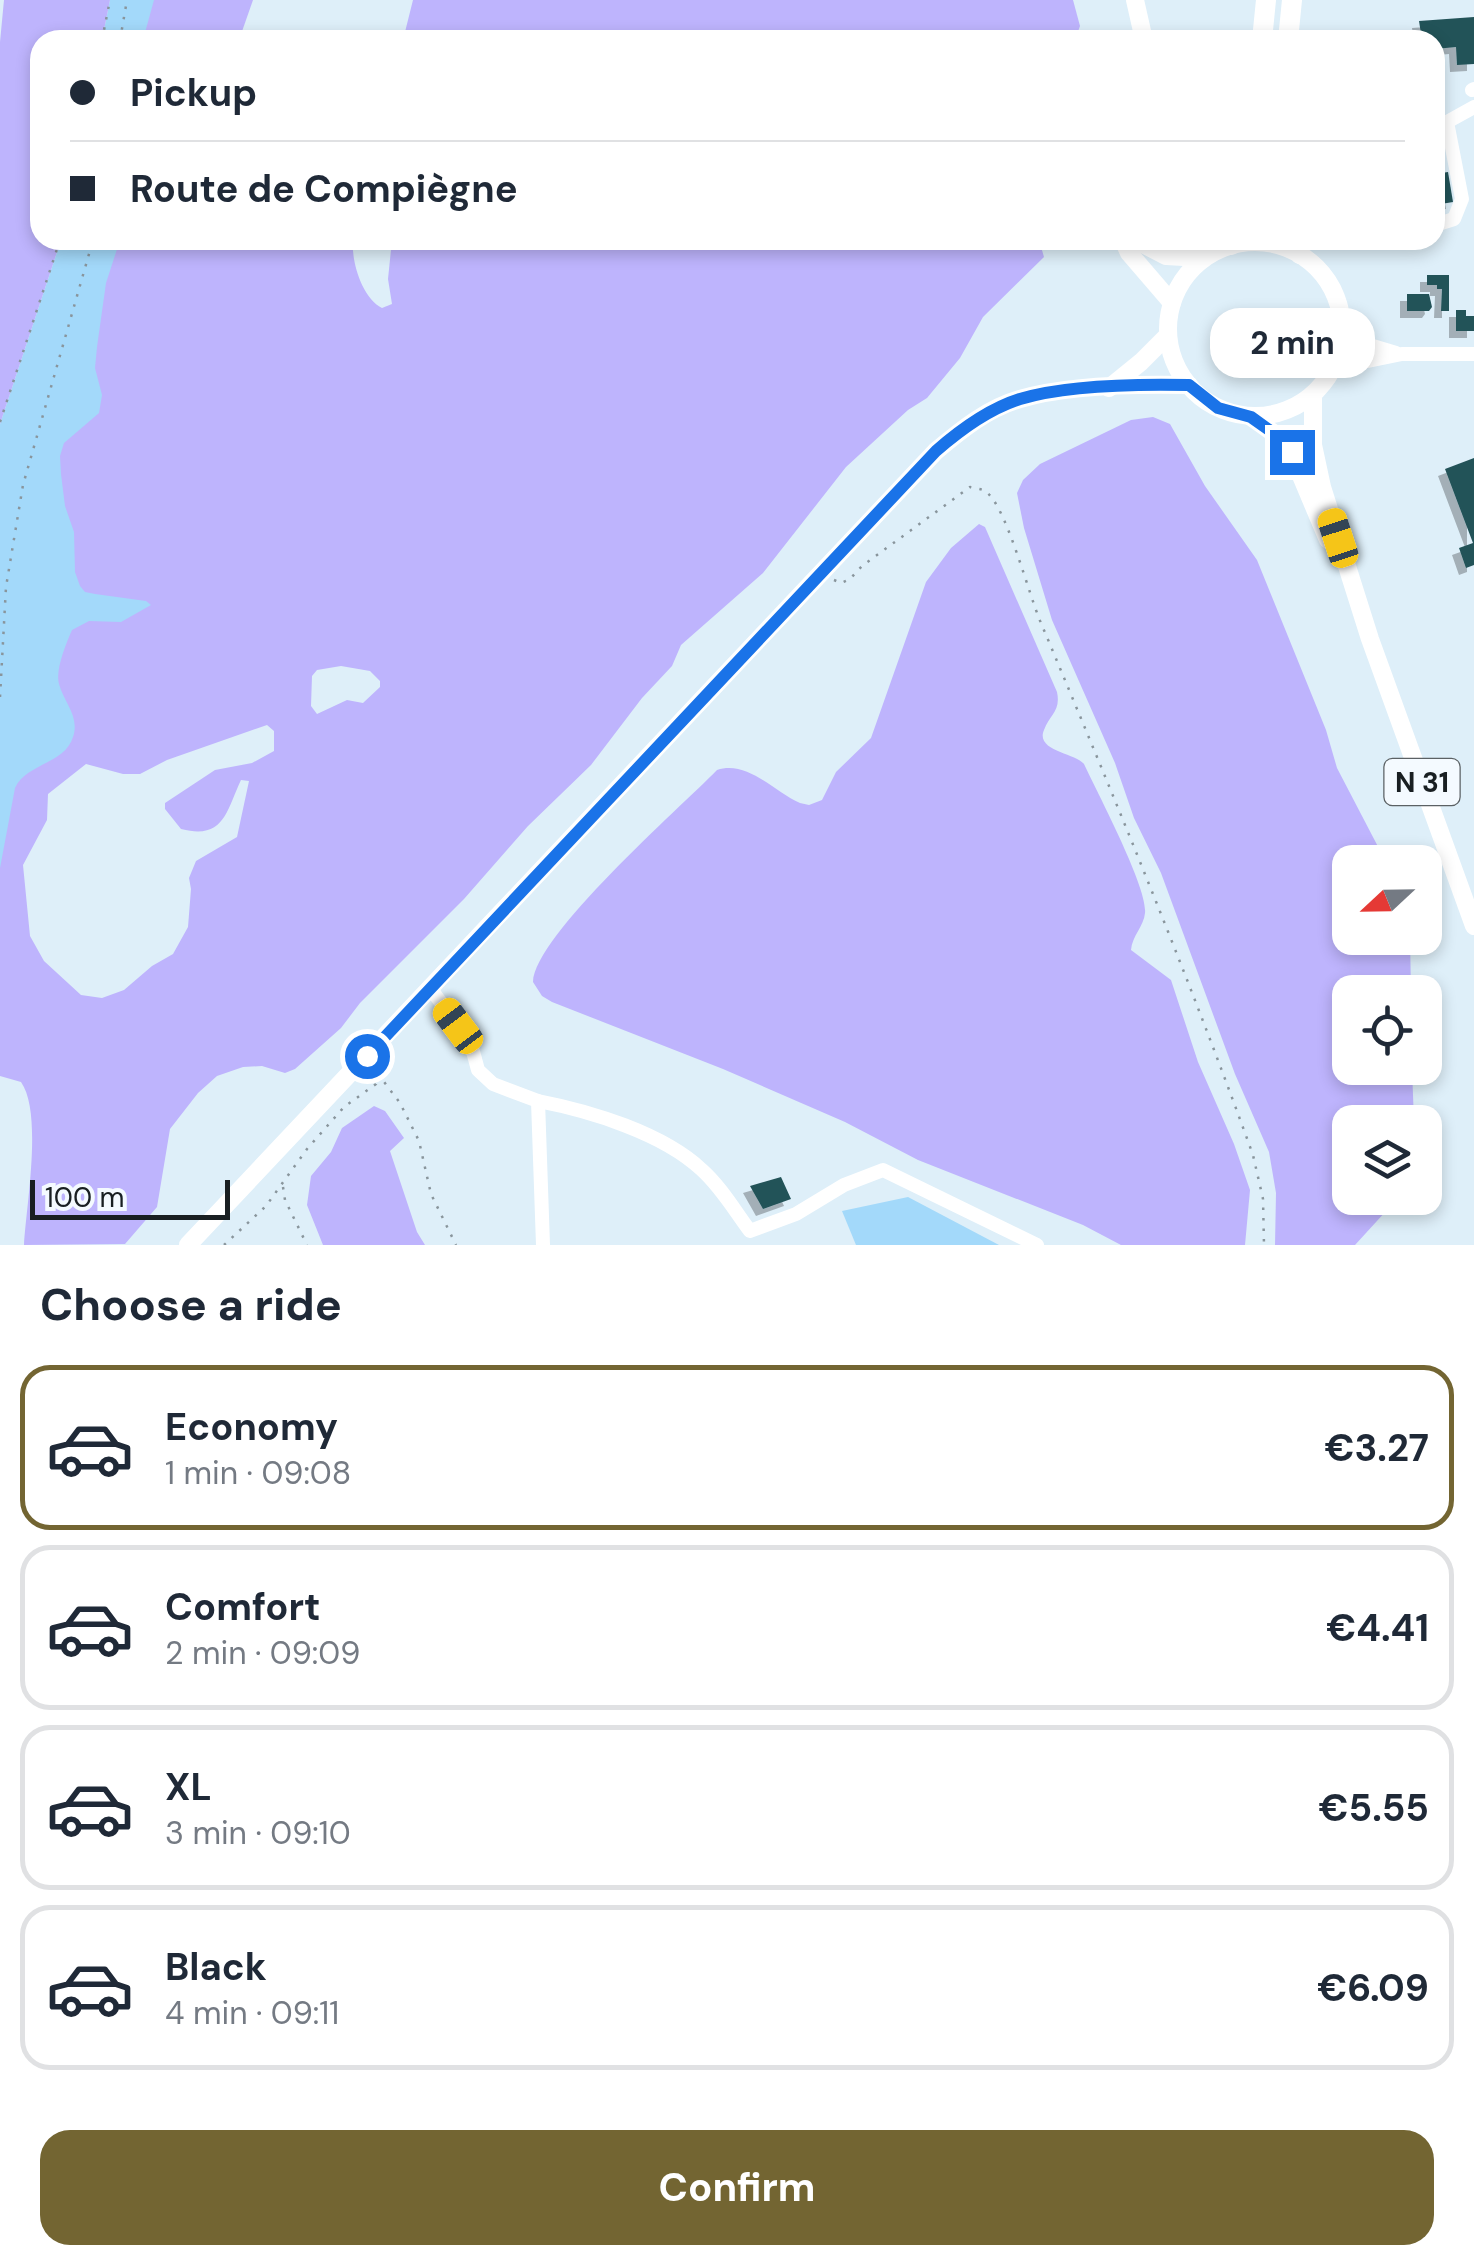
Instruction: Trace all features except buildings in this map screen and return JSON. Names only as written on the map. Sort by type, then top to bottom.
[{"type":"highway","points":[[1263,30],[1266,0]]},
{"type":"highway","points":[[1289,30],[1292,0]]},
{"type":"main road","points":[[1134,0],[1142,30]]},
{"type":"main road","points":[[1127,250],[1172,303]]},
{"type":"main road","points":[[1154,250],[1166,256],[1203,258]]},
{"type":"main road","points":[[1218,250],[1203,258],[1186,276],[1172,303],[1168,335],[1175,363],[1189,385],[1218,408],[1251,417],[1284,412],[1313,395],[1330,373],[1341,347],[1342,325],[1336,298],[1322,273],[1299,250]]},
{"type":"main road","points":[[1108,388],[1168,335]]},
{"type":"main road","points":[[188,1245],[825,568],[962,428],[1020,399],[1059,392],[1189,385]]},
{"type":"main road","name":"N 31","points":[[1313,395],[1313,445],[1322,486],[1370,639],[1474,926]]},
{"type":"main road","name":"N 31","points":[[1251,417],[1292,452],[1370,639]]},
{"type":"street","points":[[1445,121],[1474,107]]},
{"type":"street","points":[[1445,137],[1462,199],[1454,219],[1445,222]]},
{"type":"street","points":[[1342,325],[1366,344],[1402,354]]},
{"type":"street","points":[[1330,373],[1402,354],[1474,354]]},
{"type":"street","points":[[431,989],[471,1044],[478,1070],[493,1084],[650,1136],[673,1148],[707,1174],[751,1238],[844,1185],[883,1170],[1037,1245]]},
{"type":"street","points":[[538,1101],[543,1245]]},
{"type":"path","points":[[104,30],[110,0]]},
{"type":"path","points":[[122,30],[127,0]]},
{"type":"path","points":[[0,422],[57,250]]},
{"type":"path","points":[[0,697],[6,587],[23,484],[90,250]]},
{"type":"path","points":[[825,568],[841,583],[970,487],[984,490],[993,499],[1247,1137],[1263,1199],[1264,1245]]},
{"type":"path","points":[[224,1245],[282,1186],[288,1173],[344,1107],[376,1084],[378,1073],[400,1102],[419,1142],[431,1194],[456,1245]]},
{"type":"path","points":[[282,1186],[307,1245]]},
{"type":"shaded area","points":[[4,0],[110,0],[104,30],[30,30],[30,250],[58,250],[0,424],[0,42]]},
{"type":"shaded area","points":[[110,0],[185,0],[185,30],[104,30]]},
{"type":"shaded area","points":[[154,0],[253,0],[242,30],[146,30]]},
{"type":"shaded area","points":[[413,0],[1073,0],[1080,26],[1079,30],[406,30]]},
{"type":"shaded area","points":[[58,250],[189,250],[195,655],[27,793],[0,974],[0,424]]},
{"type":"shaded area","points":[[117,250],[354,250],[359,278],[369,296],[382,308],[392,304],[388,279],[391,250],[1042,250],[1044,257],[983,317],[960,358],[927,398],[908,410],[846,467],[763,573],[681,645],[672,666],[591,765],[528,826],[464,899],[360,1003],[341,1028],[295,1069],[285,1073],[262,1066],[243,1067],[217,1076],[198,1093],[170,1129],[157,1207],[125,1244],[24,1245],[32,1161],[31,1115],[21,1082],[0,1076],[0,868],[15,788],[27,774],[62,753],[73,737],[73,716],[58,678],[72,630],[89,621],[121,622],[151,605],[85,592],[75,572],[74,532],[65,506],[60,456],[64,443],[99,413],[102,395],[95,368],[106,283]],"holes":[[[341,666],[370,671],[380,681],[380,687],[363,703],[347,700],[317,714],[311,706],[312,676],[317,670]],[[267,725],[274,731],[274,751],[252,763],[215,770],[165,803],[165,809],[181,829],[206,830],[222,821],[241,780],[249,781],[237,837],[196,861],[189,878],[188,927],[173,954],[124,990],[102,998],[81,995],[44,961],[30,936],[23,865],[47,820],[48,794],[86,764],[123,774],[140,774],[167,760]]]},
{"type":"shaded area","points":[[1153,417],[1170,424],[1205,486],[1257,560],[1326,730],[1337,768],[1377,845],[1332,845],[1332,955],[1410,955],[1411,975],[1332,975],[1332,1085],[1413,1085],[1413,1105],[1332,1105],[1332,1215],[1382,1215],[1355,1245],[1275,1245],[1276,1193],[1269,1152],[1235,1074],[1161,873],[1134,818],[1115,763],[1052,620],[1024,528],[1017,493],[1023,480],[1040,464],[1131,420]]},
{"type":"shaded area","points":[[979,524],[985,527],[1057,692],[1056,708],[1044,730],[1045,743],[1084,764],[1139,883],[1145,913],[1131,950],[1171,980],[1198,1062],[1250,1190],[1245,1245],[1121,1245],[1083,1225],[918,1160],[845,1122],[723,1069],[552,1002],[542,996],[533,982],[540,961],[582,905],[717,770],[750,773],[800,803],[809,805],[822,800],[836,772],[871,738],[926,582],[951,548]]},
{"type":"shaded area","points":[[374,1106],[385,1111],[404,1138],[390,1151],[425,1245],[323,1245],[307,1205],[311,1176],[331,1152],[342,1128]]},
{"type":"shaded area","points":[[908,1197],[999,1245],[856,1245],[842,1211]]},
{"type":"route","points":[[367,1056],[936,451],[962,428],[1020,399],[1153,384],[1189,385],[1218,408],[1251,417],[1292,452]]}]
